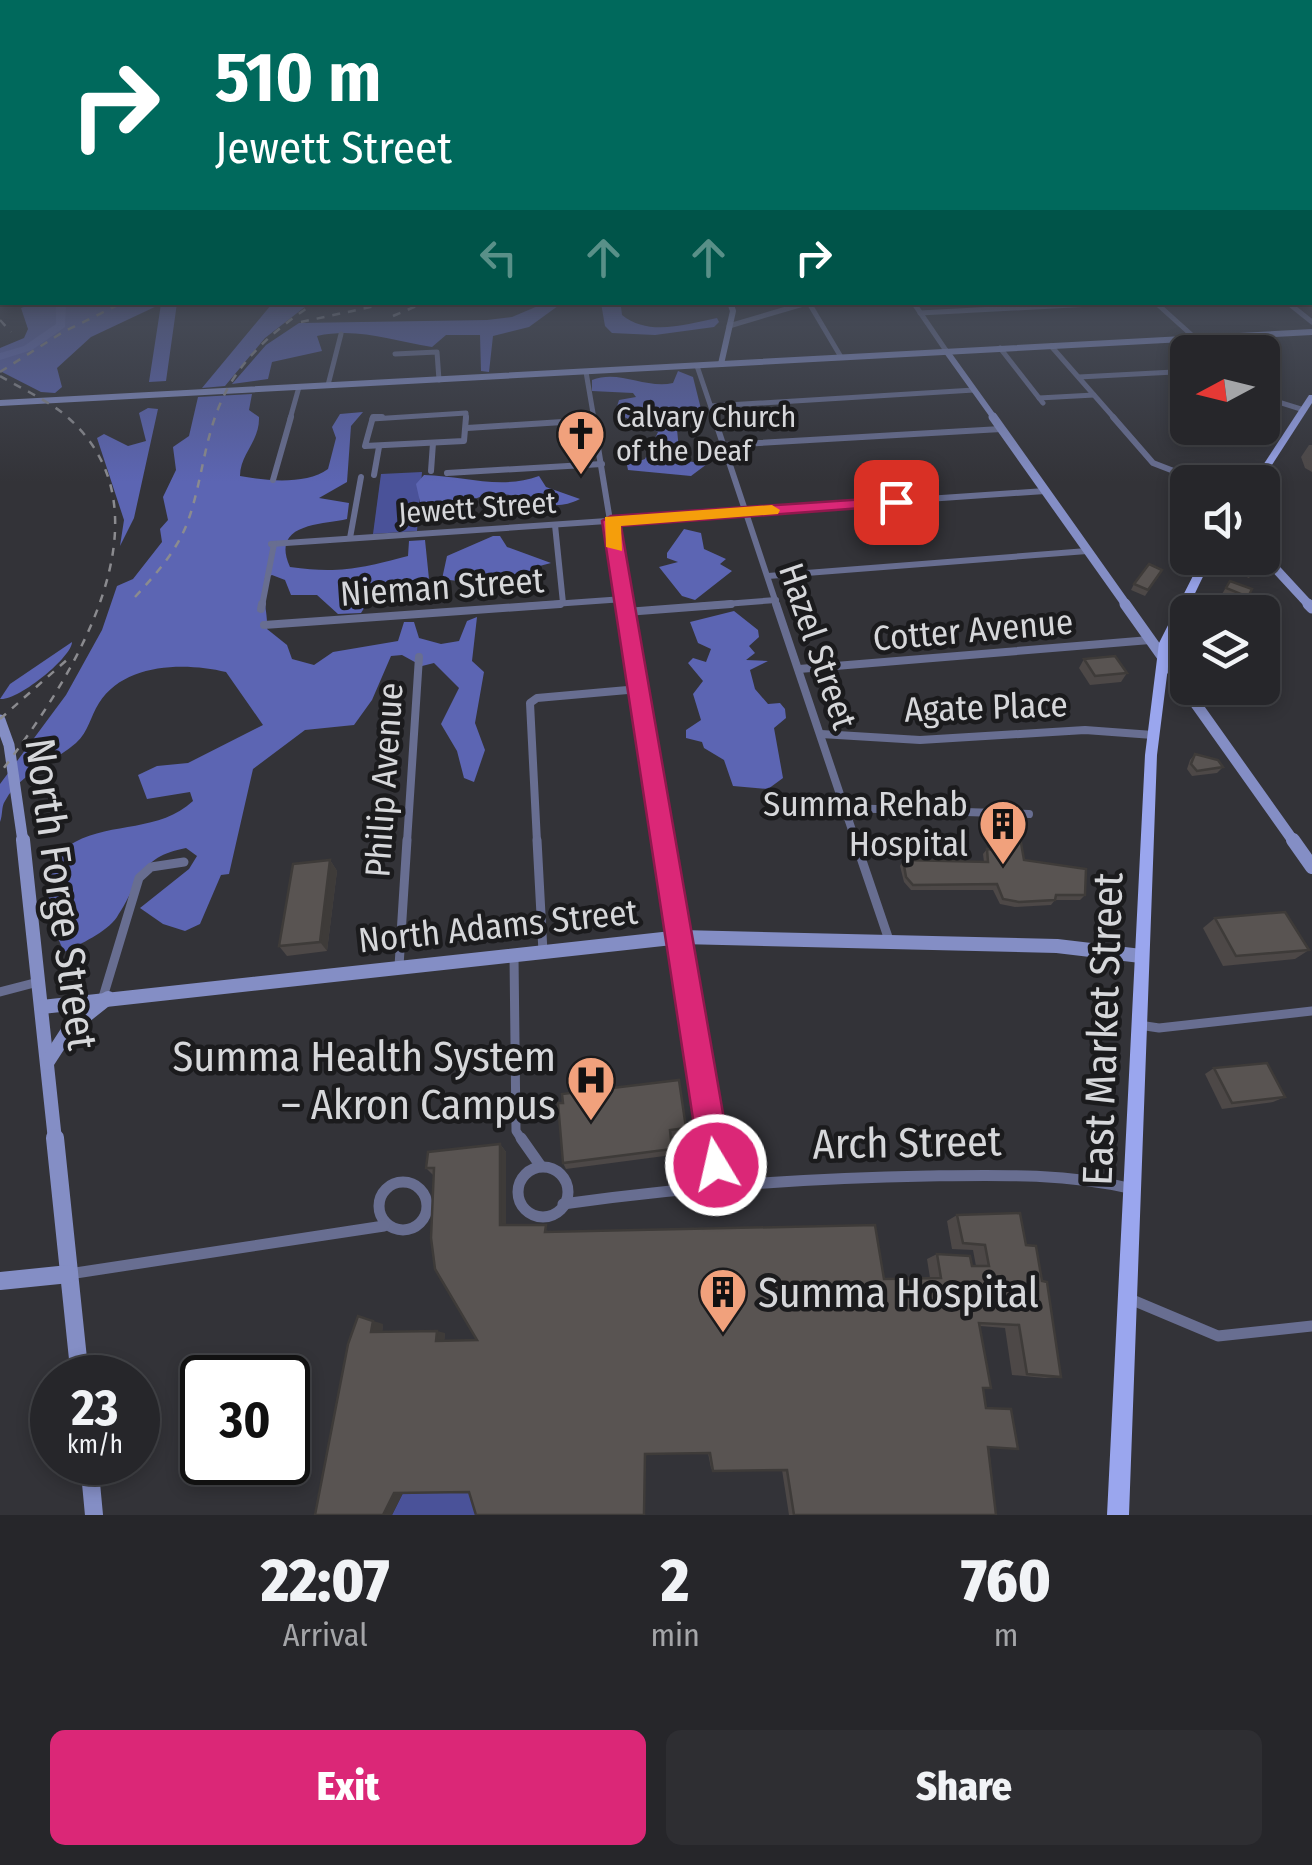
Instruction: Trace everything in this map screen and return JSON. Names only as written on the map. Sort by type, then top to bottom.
[{"type":"main road","points":[[1267,465],[1312,397]]},
{"type":"main road","name":"East Market Street","points":[[1118,1515],[1154,735],[1162,657],[1172,620],[1197,575]]},
{"type":"street","points":[[328,385],[339,341]]},
{"type":"street","points":[[721,364],[726,341]]},
{"type":"street","points":[[831,341],[841,357]]},
{"type":"street","points":[[938,341],[1312,867]]},
{"type":"street","points":[[0,403],[1146,341]]},
{"type":"street","points":[[1051,346],[1153,462],[1170,469]]},
{"type":"street","points":[[1000,348],[1041,400],[1094,395]]},
{"type":"street","points":[[395,354],[438,352],[439,380]]},
{"type":"street","name":"Hazel Street","points":[[698,366],[890,942]]},
{"type":"street","points":[[586,372],[720,1183]]},
{"type":"street","points":[[1079,378],[1170,372]]},
{"type":"street","points":[[273,480],[299,387]]},
{"type":"street","points":[[711,406],[974,390]]},
{"type":"street","points":[[1280,403],[1304,410]]},
{"type":"street","points":[[466,413],[467,430],[464,441],[366,447],[373,418],[466,413]]},
{"type":"street","points":[[467,430],[594,420]]},
{"type":"street","points":[[724,445],[1001,428]]},
{"type":"street","points":[[431,471],[433,443]]},
{"type":"street","points":[[374,475],[379,447]]},
{"type":"street","points":[[447,474],[602,464]]},
{"type":"street","points":[[350,538],[361,477]]},
{"type":"street","name":"Jewett Street","points":[[261,609],[273,544],[1045,491]]},
{"type":"street","points":[[555,525],[563,603]]},
{"type":"street","points":[[768,576],[1087,551]]},
{"type":"street","points":[[1280,573],[1312,608]]},
{"type":"street","name":"Nieman Street","points":[[264,625],[624,599]]},
{"type":"street","points":[[626,612],[776,600]]},
{"type":"street","name":"Cotter Avenue","points":[[799,669],[1150,640]]},
{"type":"street","name":"Philip Avenue","points":[[399,966],[419,657]]},
{"type":"street","points":[[543,952],[532,701],[639,689]]},
{"type":"street","name":"North Forge Street","points":[[0,720],[15,780],[78,1355]]},
{"type":"street","name":"Agate Place","points":[[821,734],[920,740],[1084,730],[1154,735]]},
{"type":"street","points":[[846,808],[1030,814]]},
{"type":"street","points":[[47,1063],[69,1029],[107,997],[138,878],[151,866],[184,862]]},
{"type":"street","name":"North Adams Street","points":[[42,1007],[681,937],[1073,947],[1120,950],[1141,956]]},
{"type":"street","points":[[514,956],[516,1132],[540,1165],[554,1168],[565,1179],[563,1204]]},
{"type":"street","points":[[0,992],[38,982]]},
{"type":"street","points":[[1140,1025],[1159,1028],[1312,1012]]},
{"type":"street","name":"Arch Street","points":[[540,1165],[521,1182],[522,1207],[542,1218],[563,1204],[720,1183],[1045,1175],[1092,1178],[1133,1189]]},
{"type":"street","points":[[0,1281],[384,1226],[398,1232],[420,1220],[426,1203],[416,1183],[402,1182],[389,1189],[380,1212],[384,1226]]},
{"type":"street","points":[[1126,1297],[1218,1336],[1312,1326]]},
{"type":"street","points":[[91,1485],[94,1515]]},
{"type":"shaded area","points":[[18,341],[87,341],[57,368],[62,387],[55,393],[41,392],[0,371],[0,348]]},
{"type":"shaded area","points":[[155,341],[172,341],[166,381],[149,382]]},
{"type":"shaded area","points":[[241,341],[263,341],[225,386],[202,388]]},
{"type":"shaded area","points":[[272,341],[319,341],[322,351],[272,362],[268,379],[232,384]]},
{"type":"shaded area","points":[[398,341],[439,341],[432,347]]},
{"type":"shaded area","points":[[480,341],[492,341],[489,372],[481,371]]},
{"type":"shaded area","points":[[678,371],[693,377],[701,409],[675,409],[680,460],[707,464],[691,476],[628,470],[627,465],[645,459],[658,432],[615,413],[619,400],[636,397],[633,393],[592,391],[592,380],[612,377],[652,384],[673,383]]},
{"type":"shaded area","points":[[252,394],[249,410],[259,417],[258,426],[240,476],[250,478],[297,480],[328,469],[336,438],[332,427],[340,414],[363,412],[351,426],[347,482],[319,498],[349,503],[347,519],[312,525],[292,534],[286,553],[290,567],[363,567],[408,556],[409,541],[425,540],[429,579],[371,597],[361,613],[338,614],[317,595],[291,595],[285,580],[272,575],[265,578],[264,585],[267,629],[287,645],[292,659],[314,665],[333,652],[398,641],[404,622],[414,622],[419,638],[441,644],[459,641],[467,621],[477,617],[472,661],[484,672],[475,723],[485,750],[474,782],[464,778],[457,751],[441,724],[459,688],[434,663],[422,666],[402,655],[391,656],[372,700],[354,725],[305,730],[253,769],[229,874],[221,875],[200,924],[185,931],[163,924],[140,908],[189,869],[197,856],[186,848],[170,852],[149,865],[112,923],[64,952],[50,920],[46,869],[75,842],[166,818],[193,801],[190,792],[147,799],[138,775],[157,766],[188,763],[263,725],[226,672],[174,667],[139,673],[110,690],[76,743],[11,791],[0,822],[0,784],[66,695],[102,630],[117,586],[133,579],[162,542],[160,529],[168,520],[163,497],[176,470],[173,447],[189,436],[198,397]]},
{"type":"shaded area","points":[[148,408],[158,409],[134,518],[120,546],[124,520],[97,438],[104,434],[128,446],[146,441],[139,413]]},
{"type":"shaded area","points":[[422,472],[417,531],[373,534],[381,474]]},
{"type":"shaded area","points":[[424,475],[496,482],[539,476],[546,487],[580,499],[558,505],[488,495],[423,515],[416,484]]},
{"type":"shaded area","points":[[684,529],[701,533],[704,549],[726,559],[720,564],[732,571],[695,600],[682,596],[659,567],[678,562],[667,558],[667,553]]},
{"type":"shaded area","points":[[500,536],[507,547],[551,563],[532,568],[536,582],[521,571],[500,582],[492,577],[481,584],[442,579],[447,556]]},
{"type":"shaded area","points":[[734,611],[758,630],[759,637],[749,646],[755,653],[746,660],[768,661],[750,670],[755,689],[768,704],[780,703],[785,709],[786,718],[774,728],[783,778],[768,789],[733,786],[724,760],[704,748],[702,742],[686,738],[686,730],[701,720],[693,694],[703,681],[688,663],[693,658],[706,662],[711,649],[698,643],[690,622]]},
{"type":"shaded area","points":[[72,642],[63,658],[43,677],[19,693],[0,699],[10,684]]},
{"type":"shaded area","points":[[405,1489],[477,1489],[484,1515],[392,1515]]},
{"type":"building","points":[[1149,564],[1162,570],[1148,590],[1134,584]]},
{"type":"building","points":[[1230,581],[1252,589],[1249,595],[1243,595],[1226,588]]},
{"type":"building","points":[[1115,656],[1127,673],[1095,676],[1084,659]]},
{"type":"building","points":[[1195,754],[1218,760],[1223,767],[1197,771],[1191,764]]},
{"type":"building","name":"Summa Rehab Hospital","points":[[1001,818],[1017,820],[1024,860],[1086,869],[1085,895],[1056,895],[1055,900],[1019,902],[1003,899],[997,884],[913,885],[906,877],[903,860],[988,862],[987,849],[997,850],[993,821],[1002,822]]},
{"type":"building","points":[[330,860],[320,942],[279,946],[293,864]]},
{"type":"building","points":[[1285,912],[1309,950],[1236,956],[1215,918]]},
{"type":"building","points":[[1267,1063],[1285,1097],[1232,1103],[1214,1068]]},
{"type":"building","points":[[679,1080],[686,1128],[670,1130],[672,1149],[563,1163],[558,1103],[563,1103],[562,1094]]},
{"type":"building","name":"Summa Hospital","points":[[500,1144],[500,1225],[546,1225],[545,1232],[875,1225],[884,1279],[941,1278],[937,1254],[970,1256],[972,1266],[989,1266],[985,1245],[963,1243],[957,1215],[1020,1213],[1026,1245],[1036,1246],[1042,1281],[1047,1282],[1061,1377],[1027,1374],[1019,1325],[979,1323],[991,1388],[983,1388],[986,1408],[1011,1409],[1018,1449],[988,1447],[996,1515],[794,1515],[787,1470],[713,1471],[710,1453],[645,1454],[644,1515],[476,1515],[469,1492],[394,1493],[383,1515],[315,1515],[348,1344],[358,1316],[373,1321],[371,1332],[437,1331],[436,1341],[477,1340],[435,1269],[431,1238],[434,1168],[426,1168],[428,1152]]},
{"type":"waterway","points":[[0,357],[38,341]]},
{"type":"railway","points":[[0,372],[49,341]]},
{"type":"railway","points":[[135,597],[178,542],[193,506],[221,402],[238,371],[266,341]]},
{"type":"railway","points":[[0,376],[60,411],[96,451],[113,496],[114,544],[103,594],[82,644],[56,692],[0,773]]},
{"type":"railway","points":[[0,719],[69,658]]},
{"type":"slow traffic","points":[[616,547],[611,521],[772,510]]},
{"type":"place","name":"Calvary Church of the Deaf","points":[[581,476]]},
{"type":"place","name":"Summa Rehab Hospital","points":[[1003,866]]},
{"type":"place","name":"Summa Health System – Akron Campus","points":[[591,1122]]},
{"type":"place","name":"Summa Hospital","points":[[723,1334]]},
{"type":"route","points":[[716,1165],[611,521],[896,502]]}]
